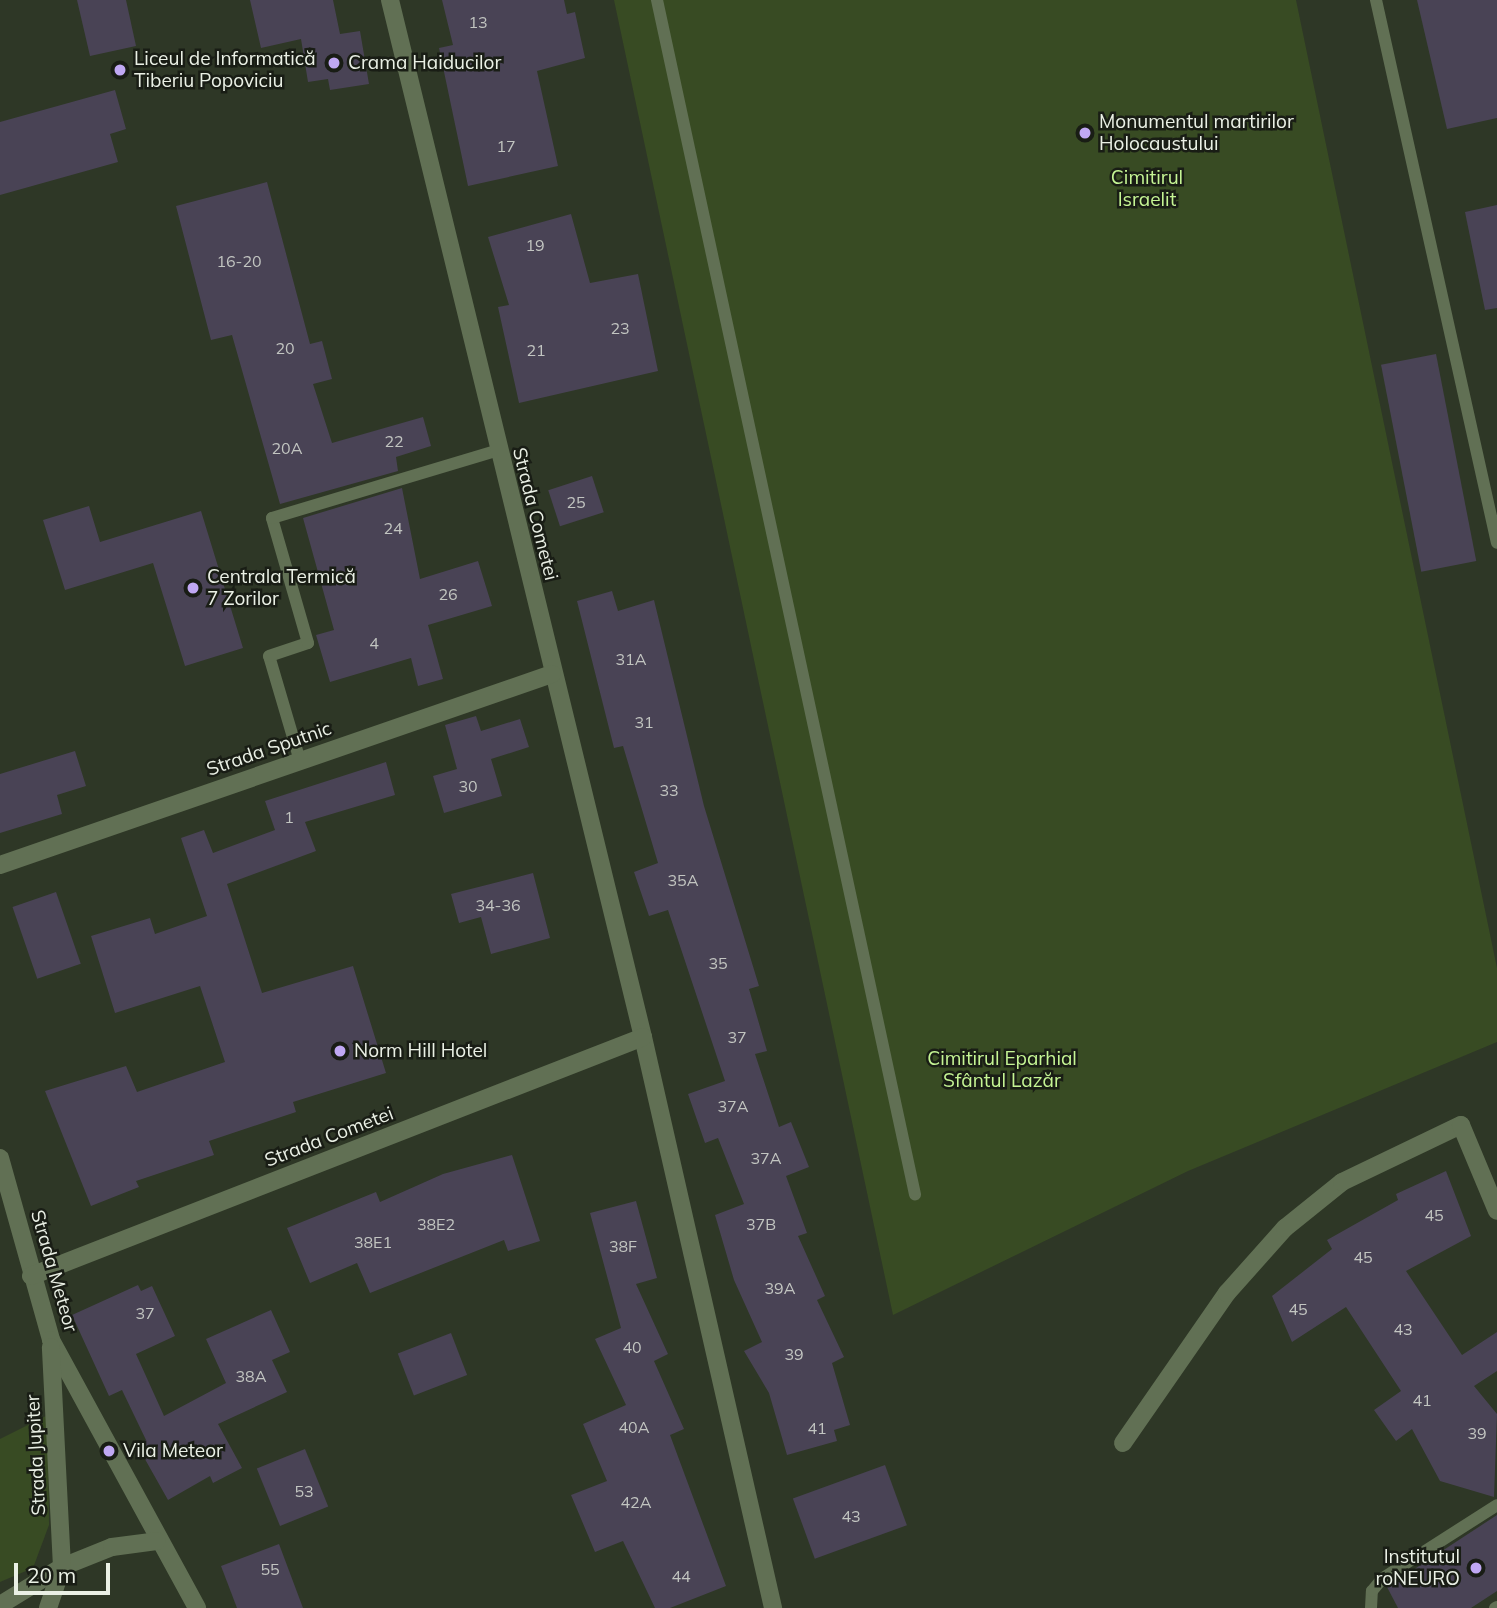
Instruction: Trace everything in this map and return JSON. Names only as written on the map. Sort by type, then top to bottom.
[{"type":"street","name":"Strada Cometei","points":[[390,0],[552,674],[643,1037],[773,1608]]},
{"type":"street","name":"Strada Sputnic","points":[[0,865],[552,674]]},
{"type":"street","name":"Strada Cometei","points":[[31,1276],[643,1037]]},
{"type":"street","points":[[1123,1443],[1227,1293],[1285,1227],[1342,1182],[1461,1125],[1497,1212]]},
{"type":"street","name":"Strada Meteor","points":[[0,1158],[51,1340],[157,1541],[197,1608]]},
{"type":"street","name":"Strada Jupiter","points":[[48,1608],[62,1567],[51,1340]]},
{"type":"street","points":[[0,1605],[62,1567],[112,1547],[157,1541]]},
{"type":"lane","points":[[657,0],[915,1194]]},
{"type":"lane","points":[[1376,0],[1497,543]]},
{"type":"lane","points":[[300,761],[269,656],[308,643],[272,519],[498,450]]},
{"type":"lane","points":[[1371,1608],[1372,1591],[1383,1578],[1497,1505]]},
{"type":"green space","points":[[614,0],[1296,0],[1497,968],[1497,1042],[1188,1171],[893,1315]]},
{"type":"green space","points":[[48,1415],[49,1525],[33,1568],[0,1582],[0,1439]]},
{"type":"building","points":[[77,0],[126,0],[136,46],[90,56]]},
{"type":"building","points":[[250,0],[333,0],[340,34],[360,31],[369,84],[330,90],[328,79],[308,82],[301,39],[261,48]]},
{"type":"building","points":[[442,0],[564,0],[567,14],[575,12],[585,58],[537,71],[558,166],[468,186],[439,48],[453,45]]},
{"type":"building","points":[[1417,0],[1497,0],[1497,118],[1447,129]]},
{"type":"building","points":[[115,90],[126,129],[110,134],[118,162],[0,195],[0,122]]},
{"type":"building","points":[[267,182],[310,344],[322,341],[332,379],[313,384],[332,443],[423,417],[431,446],[396,457],[398,471],[280,504],[232,335],[211,340],[176,206]]},
{"type":"building","points":[[1497,205],[1497,308],[1485,310],[1465,212]]},
{"type":"building","points":[[571,214],[590,283],[638,274],[658,371],[519,403],[498,307],[509,305],[488,237]]},
{"type":"building","points":[[1436,354],[1476,561],[1421,572],[1381,365]]},
{"type":"building","points":[[592,476],[604,512],[560,526],[548,490]]},
{"type":"building","points":[[402,488],[420,579],[478,561],[492,606],[428,625],[443,679],[418,686],[411,658],[330,682],[316,635],[334,630],[303,518]]},
{"type":"building","name":"Centrala Termică 7 Zorilor","points":[[89,506],[100,542],[201,511],[243,648],[185,666],[153,563],[65,590],[43,520]]},
{"type":"building","points":[[612,591],[618,611],[654,600],[704,806],[759,986],[749,989],[767,1051],[755,1054],[779,1127],[791,1122],[809,1167],[786,1176],[807,1233],[798,1236],[825,1296],[817,1300],[844,1357],[832,1363],[850,1425],[834,1430],[837,1441],[787,1455],[769,1393],[744,1351],[762,1342],[734,1280],[715,1215],[744,1204],[718,1138],[705,1143],[688,1094],[725,1081],[668,910],[649,916],[634,872],[658,863],[623,746],[614,748],[577,601]]},
{"type":"building","points":[[476,716],[481,731],[520,719],[529,747],[491,759],[502,796],[444,813],[433,776],[457,769],[445,725]]},
{"type":"building","points":[[75,751],[86,786],[57,795],[62,814],[0,833],[0,774]]},
{"type":"building","points":[[386,762],[395,795],[305,822],[316,851],[227,884],[262,993],[353,966],[386,1073],[293,1102],[296,1112],[209,1141],[214,1155],[136,1181],[139,1187],[91,1206],[45,1091],[126,1066],[137,1092],[225,1062],[200,986],[115,1013],[91,936],[150,918],[155,934],[207,916],[181,838],[204,830],[213,853],[275,830],[265,801]]},
{"type":"building","points":[[533,873],[550,938],[491,954],[481,917],[459,923],[451,894]]},
{"type":"building","points":[[56,892],[81,964],[37,979],[13,907]]},
{"type":"building","points":[[512,1155],[540,1241],[508,1251],[504,1240],[370,1293],[357,1263],[310,1283],[287,1228],[376,1192],[380,1202],[443,1174]]},
{"type":"building","points":[[1446,1171],[1471,1236],[1406,1271],[1462,1355],[1497,1332],[1497,1371],[1474,1386],[1497,1414],[1494,1497],[1440,1481],[1412,1429],[1396,1441],[1374,1410],[1401,1391],[1346,1307],[1292,1342],[1272,1296],[1332,1249],[1327,1240],[1398,1200],[1396,1194]]},
{"type":"building","points":[[636,1201],[657,1278],[636,1284],[668,1354],[654,1361],[684,1429],[670,1435],[726,1586],[670,1608],[655,1608],[623,1541],[595,1552],[571,1495],[607,1481],[583,1424],[626,1405],[595,1339],[621,1328],[590,1213]]},
{"type":"building","points":[[138,1285],[141,1291],[152,1286],[175,1336],[136,1354],[164,1416],[226,1383],[206,1339],[271,1310],[290,1352],[272,1360],[287,1392],[218,1424],[242,1468],[213,1483],[210,1476],[168,1500],[137,1445],[146,1440],[122,1390],[109,1396],[72,1315]]},
{"type":"building","points":[[451,1333],[467,1375],[414,1395],[398,1353]]},
{"type":"building","points":[[305,1449],[328,1506],[280,1526],[257,1468]]},
{"type":"building","points":[[885,1465],[907,1525],[815,1559],[793,1499]]},
{"type":"building","points":[[1497,1515],[1497,1591],[1471,1608],[1398,1608],[1387,1587]]},
{"type":"building","points":[[279,1544],[303,1608],[237,1608],[221,1566]]},
{"type":"place","name":"Crama Haiducilor","points":[[334,63]]},
{"type":"place","name":"Liceul de Informatică Tiberiu Popoviciu","points":[[120,70]]},
{"type":"place","name":"Monumentul martirilor Holocaustului","points":[[1085,133]]},
{"type":"place","name":"Centrala Termică 7 Zorilor","points":[[193,588]]},
{"type":"place","name":"Norm Hill Hotel","points":[[340,1051]]},
{"type":"place","name":"Vila Meteor","points":[[109,1451]]},
{"type":"place","name":"Institutul roNEURO","points":[[1476,1568]]},
{"type":"park label","name":"Cimitirul Israelit","points":[[1147,189]]},
{"type":"park label","name":"Cimitirul Eparhial Sfântul Lazăr","points":[[1002,1070]]}]
